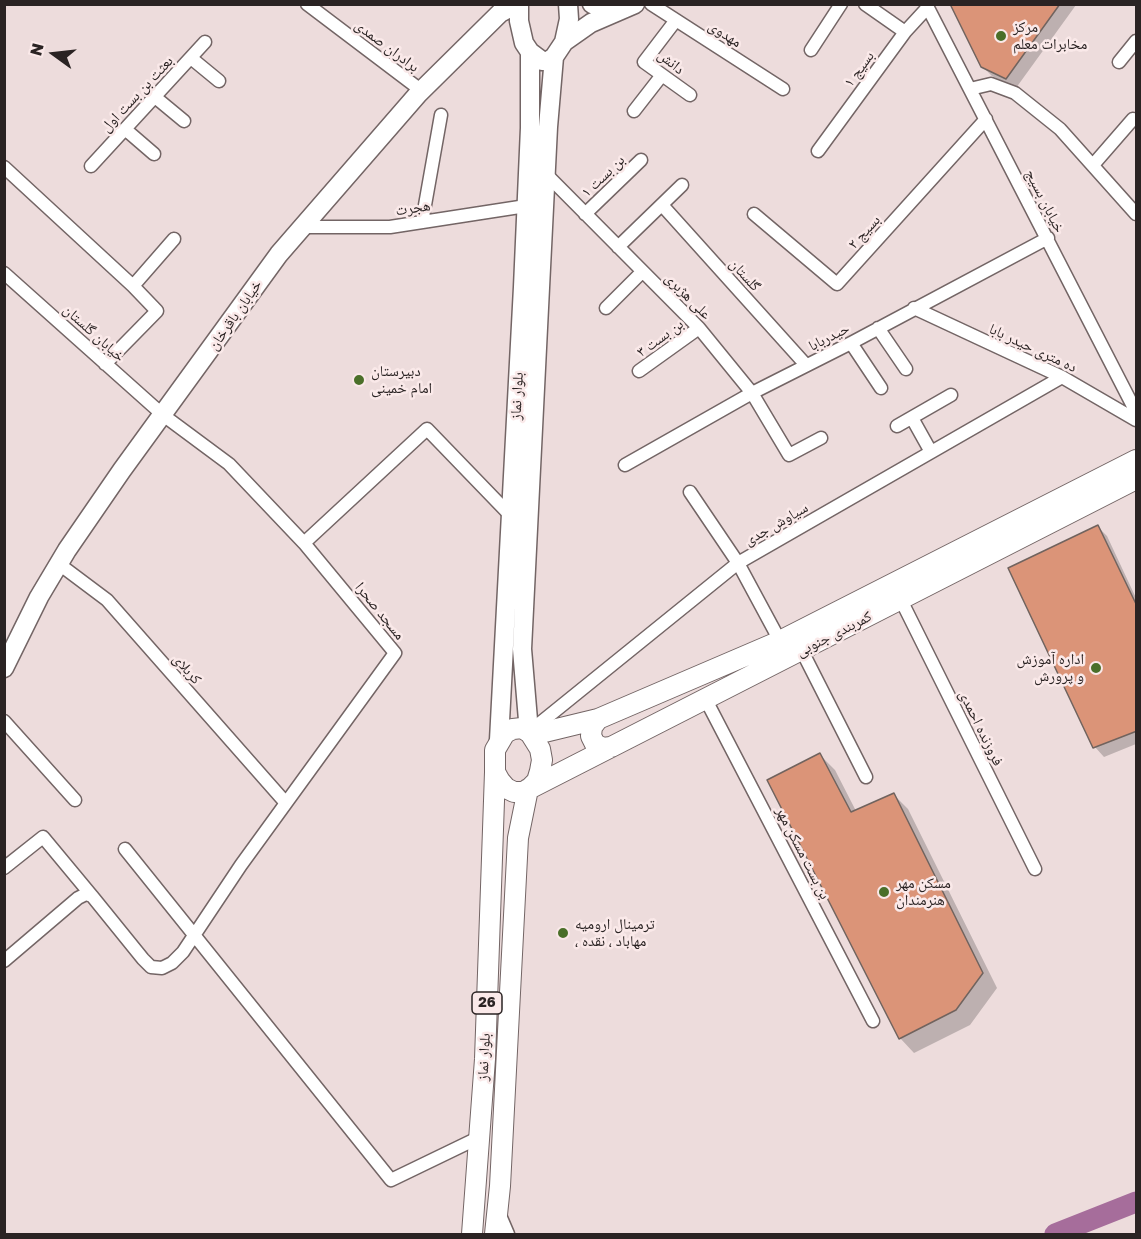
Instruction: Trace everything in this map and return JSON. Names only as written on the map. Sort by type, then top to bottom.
[{"type":"main road","name":"26","points":[[559,50],[569,19],[568,4]]},
{"type":"main road","points":[[592,4],[613,13]]},
{"type":"main road","points":[[530,52],[542,61],[548,61],[591,23],[635,4]]},
{"type":"main road","name":"خیابان باقرخان","points":[[4,668],[19,635],[59,564],[122,470],[279,254],[422,91],[500,13],[511,7],[519,6]]},
{"type":"main road","name":"26","points":[[519,6],[521,33],[530,52]]},
{"type":"main road","name":"بلوار نماز","points":[[530,734],[522,649],[550,101],[559,50]]},
{"type":"main road","name":"بلوار نماز","points":[[499,740],[526,206],[530,52]]},
{"type":"main road","points":[[530,104],[538,93],[545,94],[550,101]]},
{"type":"main road","name":"کمربندی جنوبی","points":[[529,788],[901,600],[1137,460]]},
{"type":"main road","name":"کمربندی جنوبی","points":[[530,734],[598,719],[780,641],[1045,516],[1137,479]]},
{"type":"main road","points":[[502,689],[507,695],[514,695],[525,684]]},
{"type":"main road","points":[[598,719],[592,728],[591,736],[595,744],[603,748],[611,747]]},
{"type":"main road","points":[[499,740],[513,729],[522,728],[530,734]]},
{"type":"main road","name":"26","points":[[529,788],[537,781],[542,760],[540,749],[530,734]]},
{"type":"main road","name":"26","points":[[495,772],[495,750],[499,740]]},
{"type":"main road","points":[[495,772],[506,788],[514,792],[523,792],[529,788]]},
{"type":"main road","name":"بلوار نماز","points":[[472,1228],[485,1059],[495,772]]},
{"type":"main road","name":"بلوار نماز","points":[[499,1225],[518,838],[529,788]]},
{"type":"main road","points":[[493,837],[507,828],[518,838]]},
{"type":"main road","points":[[472,1228],[499,1225]]},
{"type":"street","name":"برادران صمدی","points":[[306,4],[422,91]]},
{"type":"street","name":"مهدوی","points":[[651,4],[783,89]]},
{"type":"street","points":[[811,50],[841,4]]},
{"type":"street","points":[[865,4],[905,32]]},
{"type":"street","name":"بسیج ۱","points":[[818,151],[905,32],[927,6]]},
{"type":"street","name":"خیابان بسیج","points":[[927,6],[1137,412]]},
{"type":"street","name":"دانش","points":[[676,20],[644,62],[690,95]]},
{"type":"street","points":[[1119,62],[1137,41]]},
{"type":"street","name":"بعثت بن بست اول","points":[[91,166],[205,42]]},
{"type":"street","points":[[191,58],[219,81]]},
{"type":"street","points":[[634,111],[662,75]]},
{"type":"street","points":[[970,89],[991,84],[1015,93],[1060,129],[1137,214]]},
{"type":"street","points":[[155,97],[184,121]]},
{"type":"street","points":[[422,222],[441,115]]},
{"type":"street","name":"بسیج ۲","points":[[754,214],[837,284],[986,119]]},
{"type":"street","points":[[1093,165],[1133,119]]},
{"type":"street","points":[[125,129],[154,154]]},
{"type":"street","name":"بن بست ۱","points":[[585,214],[641,160]]},
{"type":"street","points":[[4,166],[157,311],[105,364]]},
{"type":"street","name":"علی هژبری","points":[[546,174],[699,328],[752,393],[789,455],[821,438]]},
{"type":"street","points":[[618,247],[682,185]]},
{"type":"street","name":"گلستان","points":[[662,205],[806,365]]},
{"type":"street","name":"هجرت","points":[[303,227],[390,227],[526,206]]},
{"type":"street","name":"حیدربابا","points":[[625,465],[752,393],[1047,238]]},
{"type":"street","points":[[133,286],[174,239]]},
{"type":"street","points":[[606,308],[642,272]]},
{"type":"street","name":"خیابان گلستان","points":[[4,273],[162,415],[230,464],[304,543]]},
{"type":"street","name":"ده متری حیدر بابا","points":[[914,308],[1062,377],[1137,420]]},
{"type":"street","name":"بن بست ۳","points":[[639,371],[699,328]]},
{"type":"street","points":[[878,328],[906,369]]},
{"type":"street","points":[[851,343],[881,388]]},
{"type":"street","name":"سیاوش جدی","points":[[530,734],[738,563],[1062,377]]},
{"type":"street","points":[[897,426],[951,395]]},
{"type":"street","points":[[912,418],[931,452]]},
{"type":"street","points":[[304,543],[427,429],[511,516]]},
{"type":"street","points":[[690,492],[738,563],[780,641]]},
{"type":"street","name":"مسجد صحرا","points":[[93,896],[143,959],[152,967],[162,968],[172,963],[183,952],[285,802],[395,653],[304,543]]},
{"type":"street","name":"کربلای","points":[[59,564],[107,600],[285,802]]},
{"type":"street","name":"فروزنده احمدی","points":[[901,600],[1035,869]]},
{"type":"street","points":[[802,651],[867,777]]},
{"type":"street","name":"بن بست مسکن مهر","points":[[706,699],[873,1021]]},
{"type":"street","points":[[4,721],[75,800]]},
{"type":"street","points":[[4,868],[43,837],[93,896]]},
{"type":"street","points":[[125,849],[391,1180],[480,1137]]},
{"type":"street","points":[[4,961],[78,898],[86,894],[93,896]]},
{"type":"building","name":"مرکز مخابرات معلم","points":[[950,4],[1060,4],[1006,79],[981,67]]},
{"type":"building","name":"اداره آموزش و پرورش","points":[[1098,525],[1137,606],[1137,731],[1093,748],[1008,568]]},
{"type":"building","name":"مسکن مهر هنرمندان","points":[[820,753],[851,812],[894,793],[983,973],[956,1010],[899,1039],[767,780]]},
{"type":"waterway","points":[[1055,1234],[1136,1202]]},
{"type":"place","name":"مرکز مخابرات معلم","points":[[1001,36]]},
{"type":"place","name":"دبیرستان امام خمینی","points":[[359,380]]},
{"type":"place","name":"اداره آموزش و پرورش","points":[[1096,668]]},
{"type":"place","name":"مسکن مهر هنرمندان","points":[[884,892]]},
{"type":"place","name":"ترمینال ارومیه ، مهاباد ، نقده","points":[[563,933]]}]
